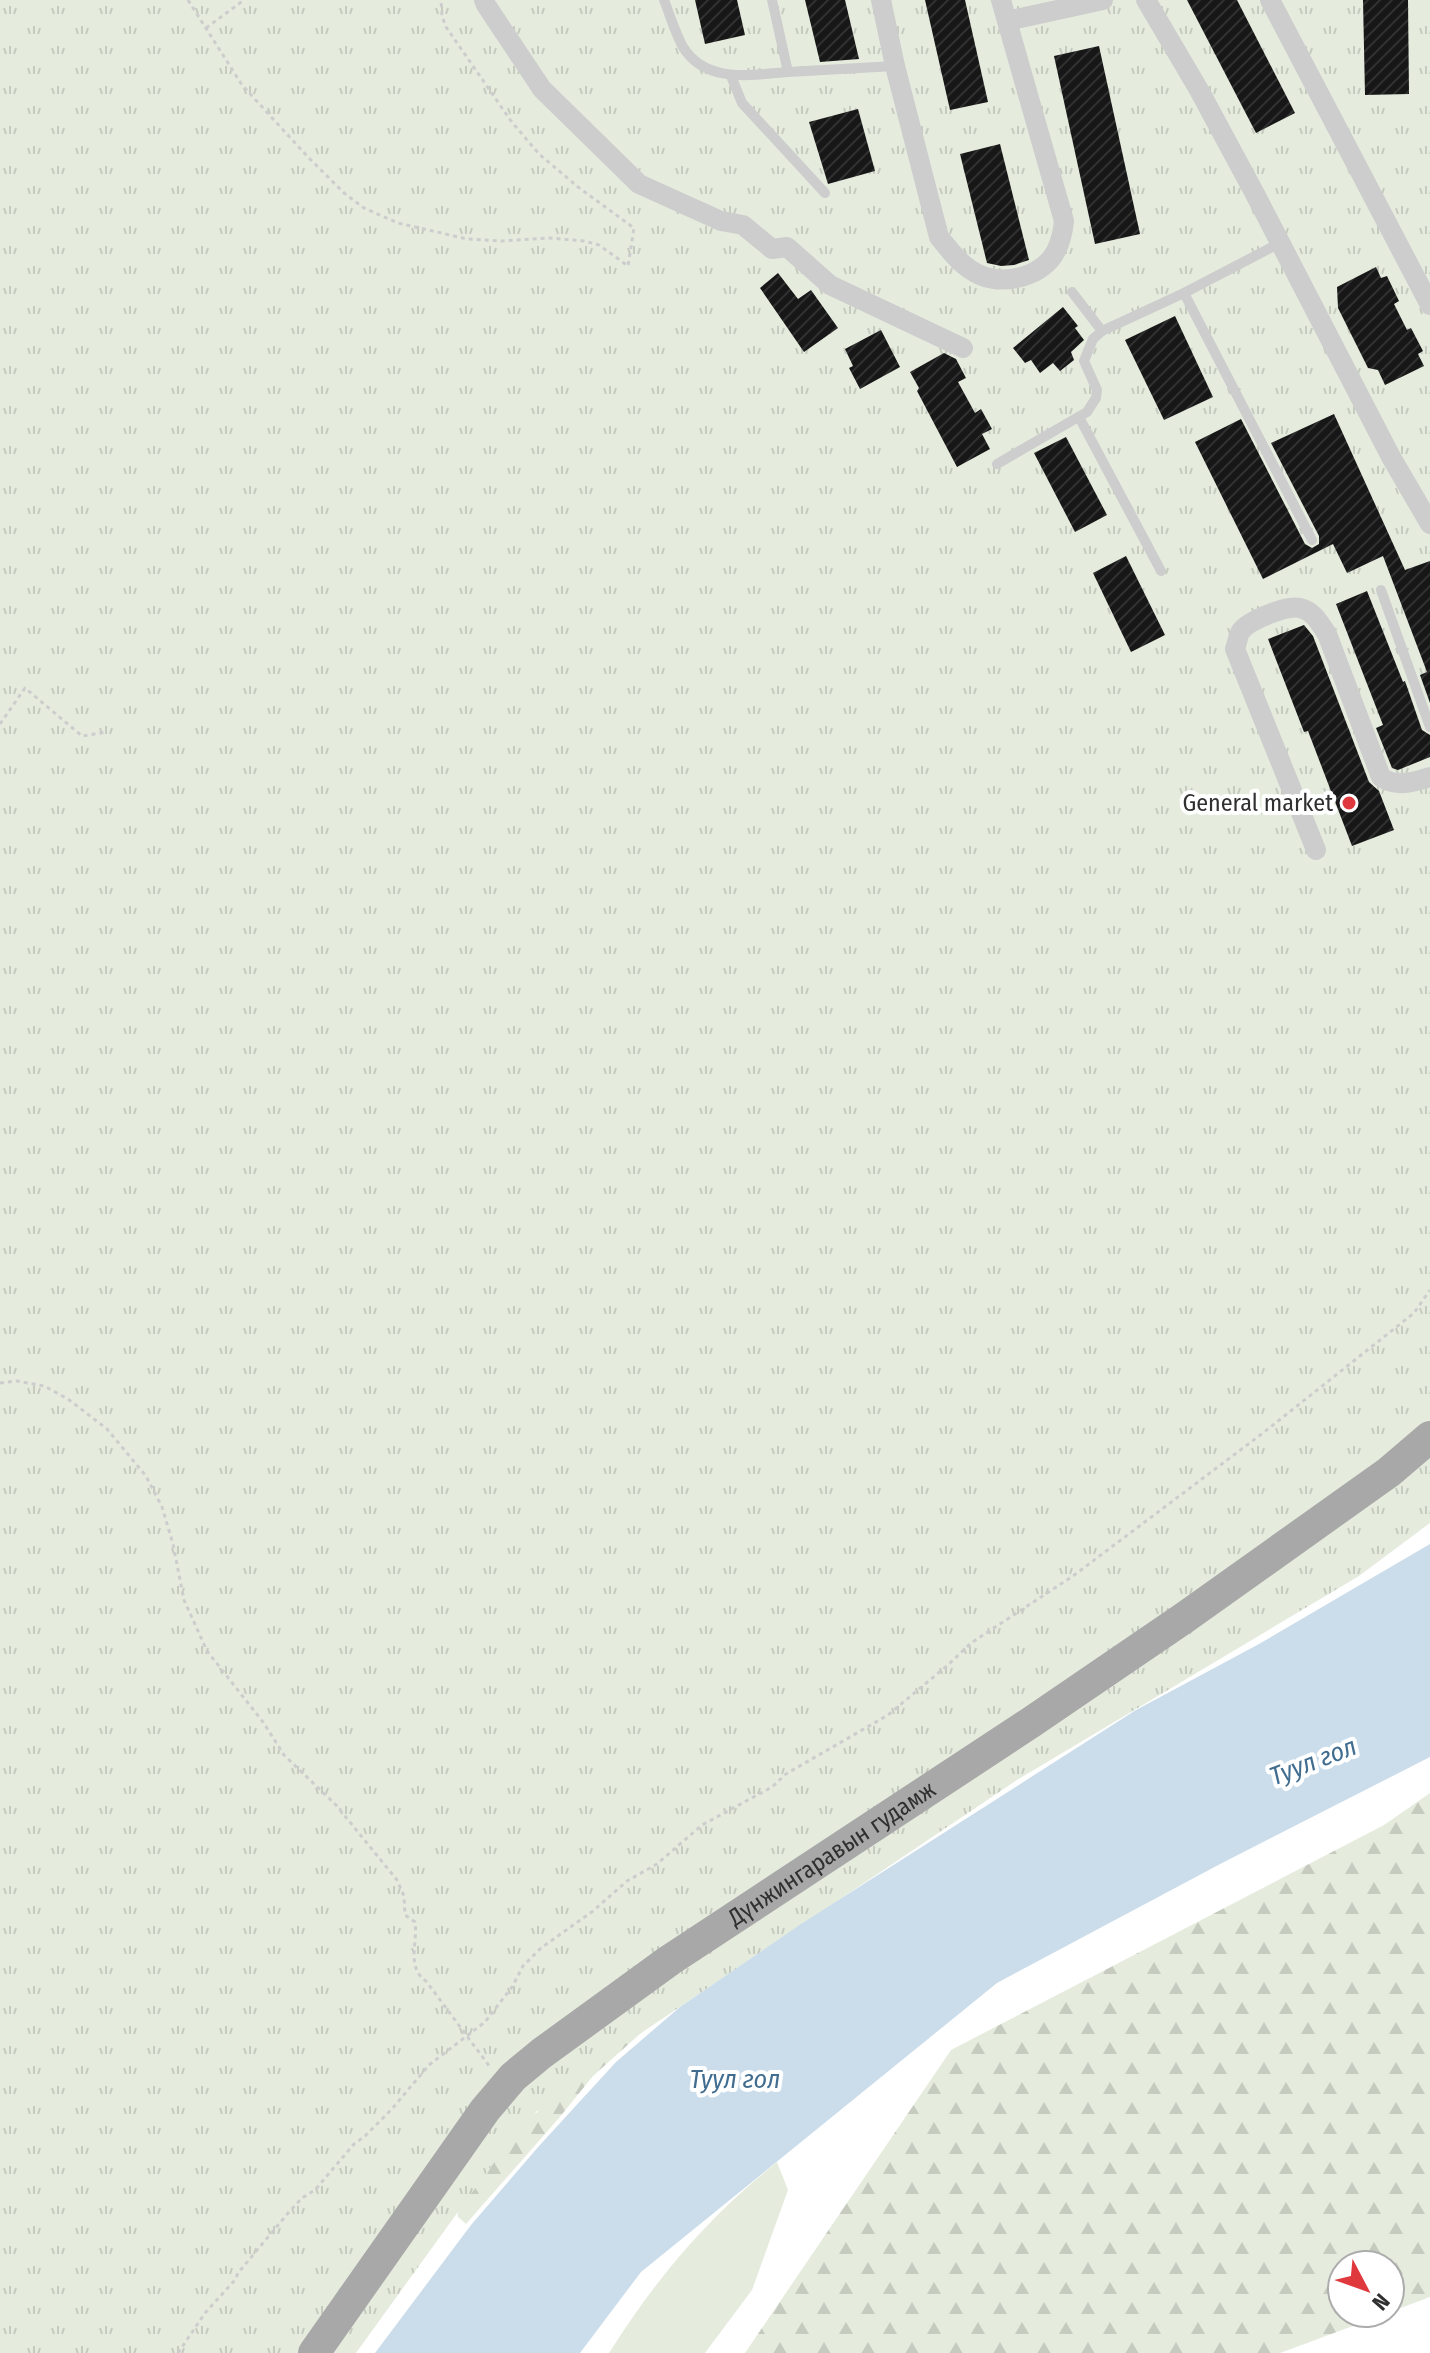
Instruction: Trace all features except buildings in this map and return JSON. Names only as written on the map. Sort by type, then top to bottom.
[{"type":"main road","name":"Дүнжингаравын гудамж","points":[[314,2353],[462,2140],[504,2086],[542,2053],[670,1960],[1184,1618],[1389,1472],[1430,1437]]},
{"type":"street","points":[[484,0],[542,89],[639,184],[721,221],[743,225],[772,249],[787,247],[830,285],[963,348]]},
{"type":"street","points":[[881,0],[939,237],[957,260],[981,275],[1002,280],[1023,277],[1040,268],[1055,254],[1064,221],[1001,0]]},
{"type":"street","points":[[1007,21],[1103,0]]},
{"type":"street","points":[[1146,0],[1199,90],[1391,457],[1430,524]]},
{"type":"street","points":[[1270,0],[1430,305]]},
{"type":"street","points":[[1316,850],[1235,649],[1241,631],[1254,619],[1300,607],[1315,615],[1327,634],[1381,777],[1387,782],[1401,783],[1430,777]]},
{"type":"lane","points":[[664,0],[683,48],[701,66],[731,76],[895,66]]},
{"type":"lane","points":[[772,0],[788,72]]},
{"type":"lane","points":[[731,76],[742,103],[825,193]]},
{"type":"lane","points":[[997,464],[1087,412],[1096,398],[1097,390],[1084,361],[1093,339],[1102,331],[1280,243]]},
{"type":"lane","points":[[1072,292],[1102,331]]},
{"type":"lane","points":[[1184,293],[1312,540]]},
{"type":"lane","points":[[1079,417],[1161,571]]},
{"type":"lane","points":[[1381,590],[1430,727]]},
{"type":"path","points":[[188,0],[231,70],[259,105],[328,177],[364,208],[388,220],[467,239],[502,241],[550,238],[584,241],[599,245],[628,266],[634,228],[561,174],[524,138],[446,27],[441,0]]},
{"type":"path","points":[[206,28],[244,0]]},
{"type":"path","points":[[0,724],[25,688],[82,736],[107,732]]},
{"type":"path","points":[[178,2353],[205,2313],[289,2212],[315,2190],[429,2065],[485,2022],[512,1987],[523,1966],[541,1948],[593,1911],[627,1881],[657,1864],[702,1825],[772,1787],[786,1774],[888,1715],[971,1643],[1073,1576],[1287,1414],[1414,1313],[1430,1290]]},
{"type":"path","points":[[0,1383],[17,1381],[44,1386],[68,1399],[107,1429],[146,1476],[162,1507],[184,1600],[207,1651],[263,1722],[284,1755],[336,1805],[397,1880],[404,1896],[405,1915],[415,1922],[416,1970],[504,2086]]},
{"type":"green space","points":[[0,0],[1430,0],[1430,1523],[1359,1576],[1017,1780],[561,2087],[515,2133],[356,2353],[0,2353]]},
{"type":"green space","points":[[1430,1793],[1430,2297],[1406,2306],[1406,2249],[1326,2249],[1326,2329],[1345,2329],[1280,2353],[745,2353],[951,2050],[1384,1825]]},
{"type":"green space","points":[[651,2024],[593,2076],[466,2224],[458,2217],[457,2206],[463,2193],[527,2117],[538,2112],[536,2094]]},
{"type":"green space","points":[[777,2162],[788,2190],[752,2290],[705,2353],[609,2353],[685,2250],[751,2183]]},
{"type":"water","name":"Туул гол","points":[[1430,1544],[1430,1757],[997,1983],[641,2272],[580,2353],[375,2353],[471,2225],[539,2146],[616,2062],[680,2007],[801,1924],[1136,1710],[1259,1644]]},
{"type":"place","name":"General market","points":[[1349,803]]}]
